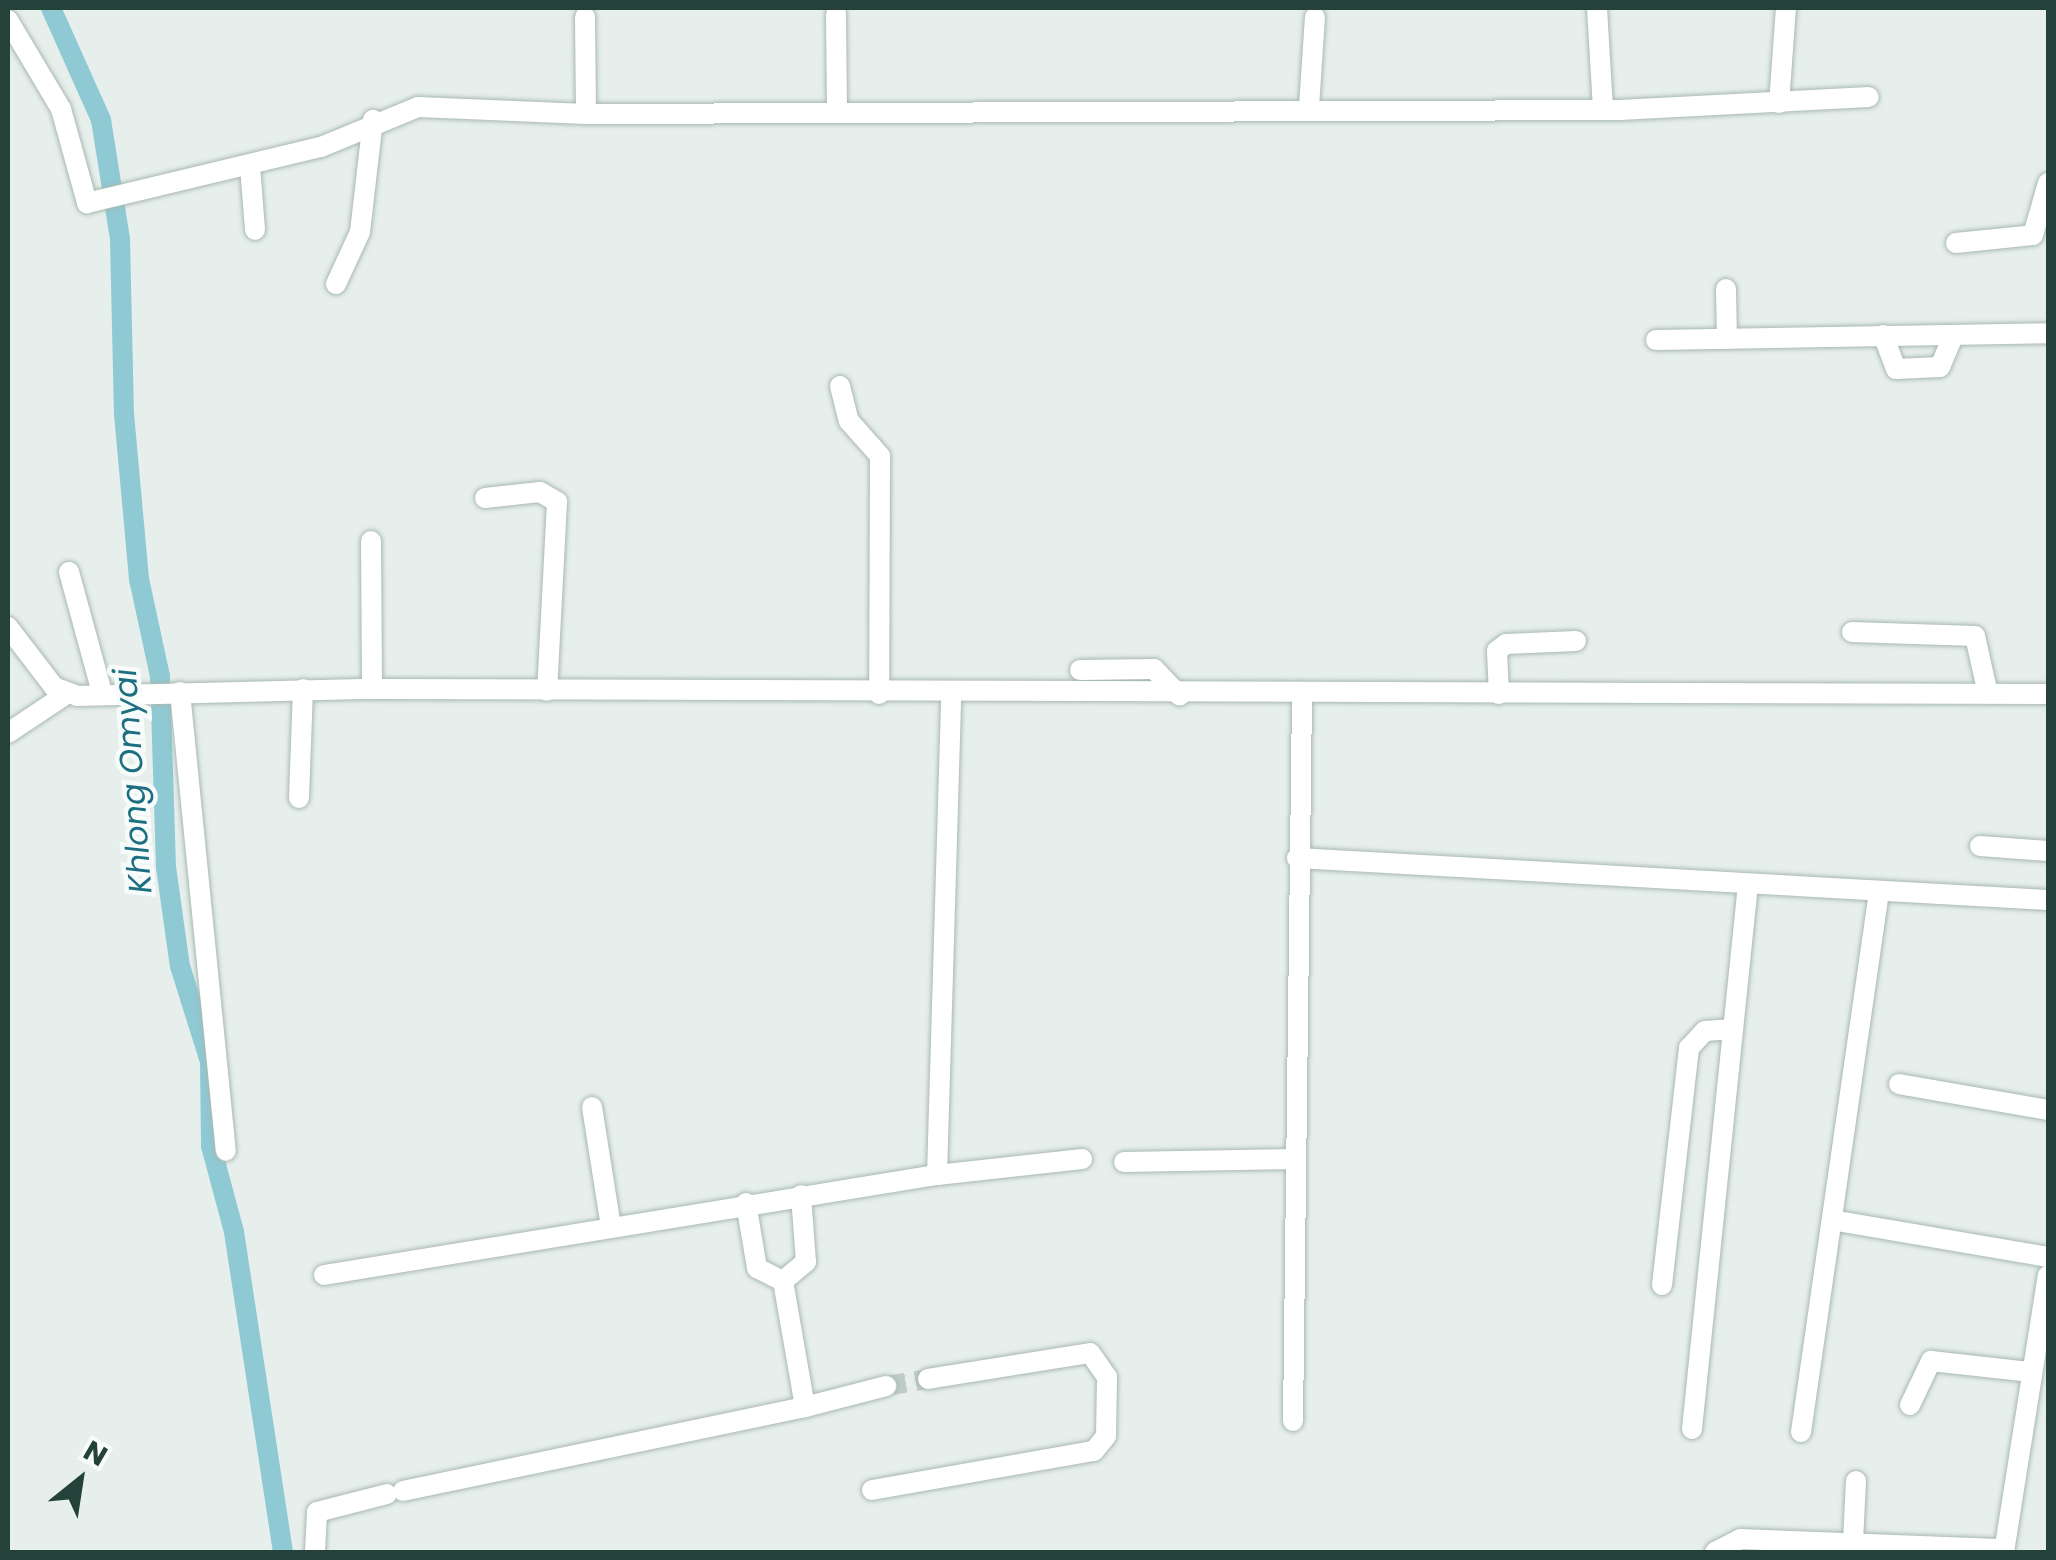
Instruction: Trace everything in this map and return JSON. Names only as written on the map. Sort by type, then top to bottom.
[{"type":"street","points":[[1597,8],[1602,109]]},
{"type":"street","points":[[1779,103],[1786,8]]},
{"type":"street","points":[[836,14],[837,110]]},
{"type":"street","points":[[585,17],[586,114]]},
{"type":"street","points":[[1309,108],[1315,17]]},
{"type":"street","points":[[8,20],[61,108],[87,202],[250,166],[336,142],[373,120],[418,106],[586,114],[1602,109],[1869,97]]},
{"type":"street","points":[[336,284],[360,232],[373,120]]},
{"type":"street","points":[[250,166],[255,230]]},
{"type":"street","points":[[1956,243],[2033,234],[2047,214],[2048,183]]},
{"type":"street","points":[[1726,288],[1727,339]]},
{"type":"street","points":[[1656,340],[2048,333]]},
{"type":"street","points":[[1883,335],[1896,369],[1940,367],[1953,336]]},
{"type":"street","points":[[840,386],[850,421],[880,456],[880,694]]},
{"type":"street","points":[[485,498],[540,492],[557,502],[547,691]]},
{"type":"street","points":[[372,541],[372,689]]},
{"type":"street","points":[[69,572],[102,694]]},
{"type":"street","points":[[8,627],[65,694]]},
{"type":"street","points":[[1852,632],[1975,636],[1988,694]]},
{"type":"street","points":[[1499,694],[1497,652],[1506,644],[1576,641]]},
{"type":"street","points":[[1080,670],[1154,669],[1180,696]]},
{"type":"street","points":[[299,798],[303,689]]},
{"type":"street","points":[[8,733],[65,694],[144,692],[372,689],[951,697],[2048,694]]},
{"type":"street","points":[[176,692],[226,1152]]},
{"type":"street","points":[[937,1175],[951,697]]},
{"type":"street","points":[[1293,1422],[1297,858],[1302,697]]},
{"type":"street","points":[[1980,846],[2048,852]]},
{"type":"street","points":[[1297,858],[2048,900]]},
{"type":"street","points":[[1692,1428],[1748,884]]},
{"type":"street","points":[[1801,1432],[1879,892]]},
{"type":"street","points":[[1662,1285],[1690,1048],[1705,1031],[1734,1029]]},
{"type":"street","points":[[1900,1084],[2048,1110]]},
{"type":"street","points":[[592,1108],[610,1226]]},
{"type":"street","points":[[324,1276],[746,1203],[1082,1158]]},
{"type":"street","points":[[1124,1162],[1295,1159]]},
{"type":"street","points":[[782,1280],[806,1262],[801,1195]]},
{"type":"street","points":[[746,1203],[757,1268],[782,1280]]},
{"type":"street","points":[[1832,1220],[2048,1258]]},
{"type":"street","points":[[1715,1552],[1740,1538],[2004,1551],[2031,1372],[2046,1307],[2048,1275]]},
{"type":"street","points":[[782,1280],[806,1407]]},
{"type":"street","points":[[872,1490],[1094,1451],[1106,1436],[1107,1377],[1090,1353],[928,1378]]},
{"type":"street","points":[[1910,1405],[1931,1362],[2031,1372]]},
{"type":"street","points":[[315,1552],[318,1512],[806,1407],[886,1386]]},
{"type":"street","points":[[1854,1542],[1856,1481]]},
{"type":"waterway","name":"Khlong Omyai","points":[[51,8],[101,120],[120,239],[124,414],[139,579],[160,676],[166,867],[180,966],[210,1062],[211,1146],[234,1232],[283,1552]]},
{"type":"tunnel","points":[[886,1386],[928,1379]]}]
